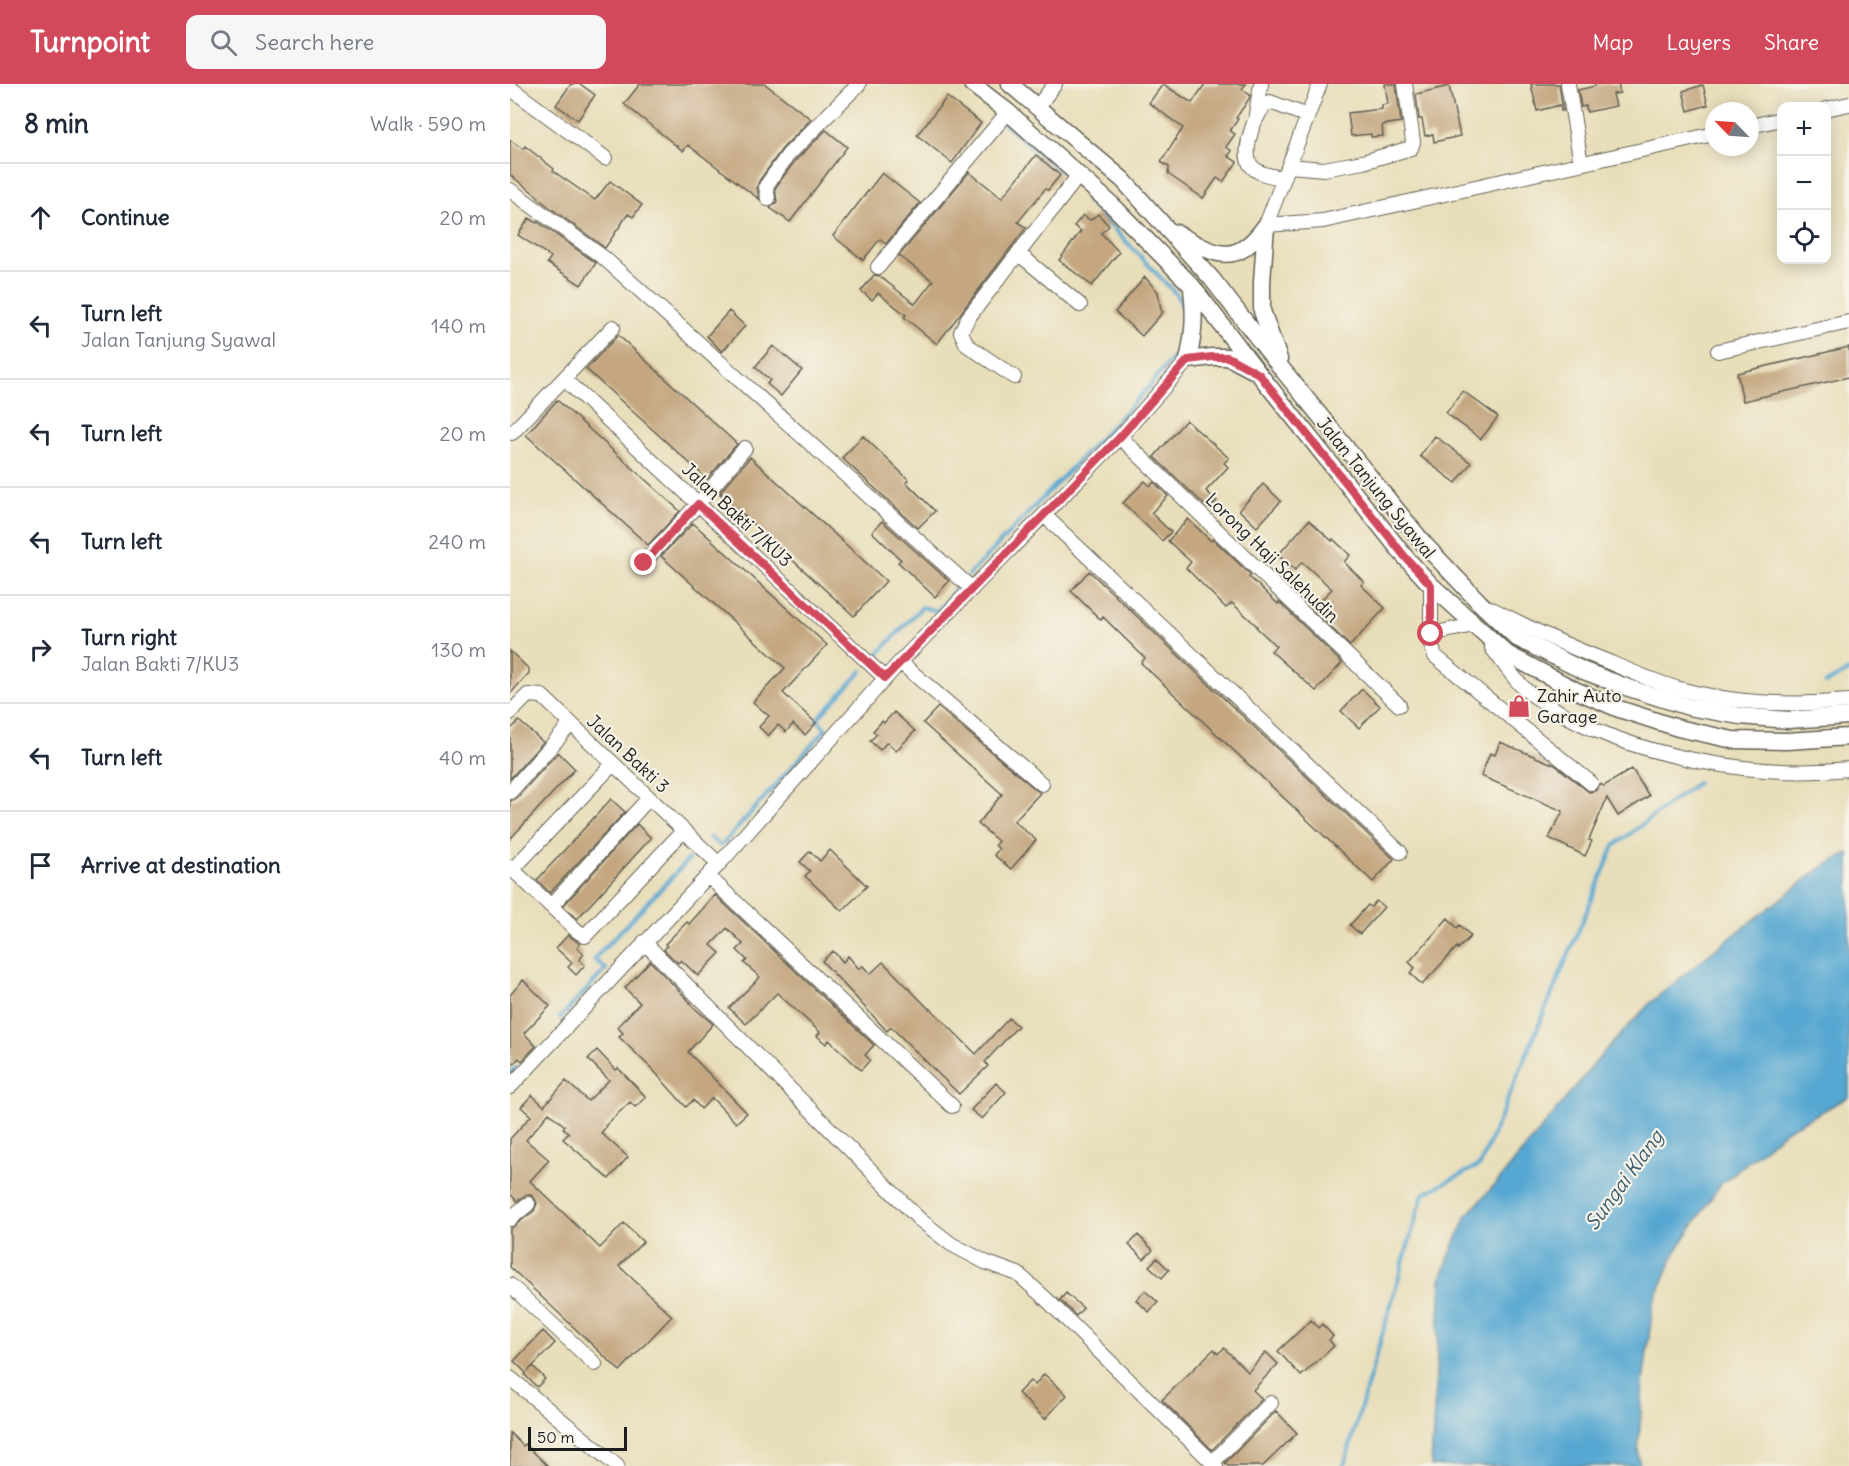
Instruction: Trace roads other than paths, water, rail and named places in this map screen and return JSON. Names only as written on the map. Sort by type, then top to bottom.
[{"type":"main road","name":"Jalan Tanjung Syawal","points":[[972,84],[1008,112],[1113,205],[1192,286],[1406,558],[1431,585],[1507,654],[1575,690],[1619,709],[1678,728],[1732,741],[1787,741],[1849,737]]},
{"type":"main road","name":"Jalan Tanjung Syawal","points":[[1010,84],[1123,180],[1212,279],[1425,545],[1517,638],[1584,671],[1689,707],[1740,716],[1788,720],[1849,716]]},
{"type":"main road","points":[[1162,225],[1198,245],[1224,255],[1242,251],[1256,240],[1266,225]]},
{"type":"main road","points":[[1266,225],[1262,311],[1282,369]]},
{"type":"main road","points":[[1192,286],[1195,318],[1188,360],[1228,357],[1259,374]]},
{"type":"street","points":[[768,199],[766,186],[788,155],[859,84]]},
{"type":"street","points":[[1038,106],[1055,84]]},
{"type":"street","points":[[1256,116],[1261,84]]},
{"type":"street","points":[[1320,84],[1266,225],[1323,221],[1705,136]]},
{"type":"street","points":[[1308,116],[1270,102],[1264,104],[1252,126],[1248,149],[1249,162],[1256,170],[1269,175],[1324,169],[1363,162],[1411,148],[1413,142],[1405,84]]},
{"type":"street","points":[[1568,84],[1581,164]]},
{"type":"street","points":[[510,88],[604,158]]},
{"type":"street","points":[[1831,108],[1849,104]]},
{"type":"street","points":[[878,267],[1008,112]]},
{"type":"street","points":[[1759,124],[1777,120]]},
{"type":"street","points":[[1014,377],[967,345],[961,332],[968,318],[1078,175]]},
{"type":"street","points":[[510,190],[604,258],[972,589]]},
{"type":"street","points":[[1018,253],[1080,305]]},
{"type":"street","points":[[1718,351],[1849,322]]},
{"type":"street","points":[[512,433],[613,327]]},
{"type":"street","points":[[510,1087],[708,876],[885,678],[1120,437],[1188,360]]},
{"type":"street","name":"Jalan Bakti 7/KU3","points":[[564,379],[885,678]]},
{"type":"street","name":"Lorong Haji Salehudin","points":[[1120,437],[1399,705]]},
{"type":"street","points":[[644,563],[745,448]]},
{"type":"street","points":[[1044,515],[1400,852]]},
{"type":"street","points":[[1431,585],[1431,645],[1435,656],[1591,783]]},
{"type":"street","points":[[1480,603],[1567,645],[1676,688],[1771,704],[1849,701]]},
{"type":"street","points":[[1431,634],[1474,625],[1525,690],[1560,713],[1598,731],[1652,750],[1744,768],[1789,772],[1849,769]]},
{"type":"street","points":[[900,662],[1042,784]]},
{"type":"street","name":"Jalan Bakti 3","points":[[510,713],[528,695],[542,696],[719,864]]},
{"type":"street","points":[[510,792],[571,724]]},
{"type":"street","points":[[613,764],[512,868],[576,930],[585,936],[683,831]]},
{"type":"street","points":[[551,906],[649,798]]},
{"type":"street","points":[[708,876],[952,1106]]},
{"type":"street","points":[[645,942],[919,1219],[951,1244],[985,1262],[1018,1275],[1053,1306],[1214,1464],[1271,1403]]},
{"type":"street","points":[[510,1219],[528,1204]]},
{"type":"street","points":[[510,1284],[595,1364]]},
{"type":"street","points":[[510,1378],[617,1466]]},
{"type":"water","name":"Sungai Klang","points":[[1849,853],[1849,1097],[1787,1130],[1720,1185],[1676,1251],[1653,1305],[1643,1384],[1638,1454],[1640,1466],[1431,1466],[1441,1279],[1467,1215],[1500,1179],[1604,1052],[1651,1002],[1822,867]]},
{"type":"waterway","points":[[1004,124],[1061,171]]},
{"type":"waterway","points":[[969,575],[1149,387],[1177,352],[1184,328],[1183,307],[1176,294],[1086,199]]},
{"type":"waterway","points":[[877,655],[922,607],[937,611],[959,586]]},
{"type":"waterway","points":[[709,837],[721,846],[826,729],[817,719],[862,671]]},
{"type":"waterway","points":[[1826,683],[1849,671]]},
{"type":"waterway","points":[[1344,1466],[1423,1194],[1480,1165],[1614,846],[1698,782]]},
{"type":"waterway","points":[[560,1018],[606,969],[594,959],[689,859]]},
{"type":"waterway","points":[[510,1073],[515,1068]]},
{"type":"place","name":"Zahir Auto Garage","points":[[1519,706]]}]
